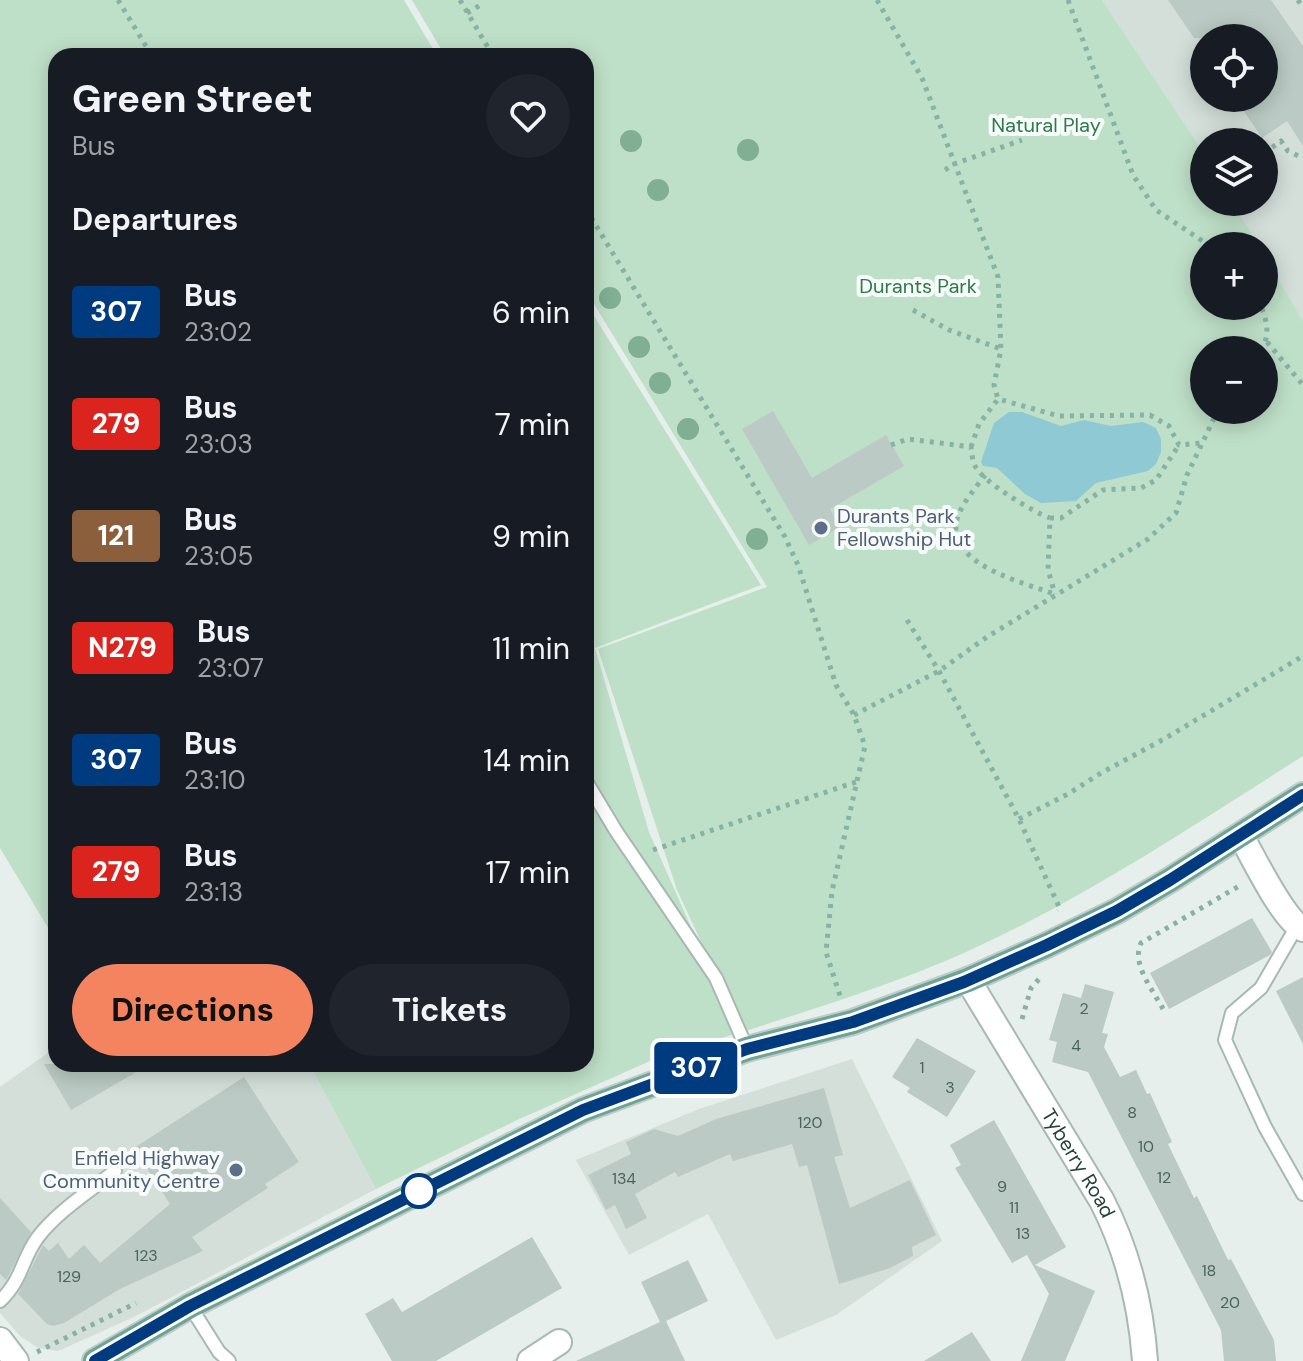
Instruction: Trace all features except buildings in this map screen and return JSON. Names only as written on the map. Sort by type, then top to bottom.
[{"type":"main road","points":[[95,1361],[190,1306],[583,1110],[747,1049],[853,1022],[968,980],[1117,911],[1303,795]]},
{"type":"street","points":[[1241,836],[1282,909],[1300,928]]},
{"type":"street","name":"Tyberry Road","points":[[968,980],[1102,1201],[1118,1234],[1137,1292],[1145,1361]]},
{"type":"street","points":[[0,1340],[27,1356]]},
{"type":"street","points":[[530,1361],[559,1342]]},
{"type":"lane","points":[[594,794],[716,978],[747,1049]]},
{"type":"lane","points":[[1300,928],[1261,988],[1232,1013],[1225,1040],[1265,1127],[1303,1194]]},
{"type":"lane","points":[[0,1301],[16,1285],[24,1262],[40,1235],[115,1171]]},
{"type":"lane","points":[[190,1306],[224,1357]]},
{"type":"path","points":[[118,0],[147,48]]},
{"type":"path","points":[[460,0],[488,48]]},
{"type":"path","points":[[877,0],[922,78],[998,277],[1001,349],[994,385],[998,399]]},
{"type":"path","points":[[1068,0],[1133,175],[1156,210],[1190,233]]},
{"type":"path","points":[[1298,0],[1303,8]]},
{"type":"path","points":[[467,13],[484,3]]},
{"type":"path","points":[[945,170],[1022,140]]},
{"type":"path","points":[[1278,143],[1281,141],[1288,151],[1303,158]]},
{"type":"path","points":[[594,222],[785,537],[798,565],[836,685],[854,715],[865,746],[832,891],[826,952],[841,1000],[853,1022]]},
{"type":"path","points":[[913,310],[949,330],[1001,349]]},
{"type":"path","points":[[1278,355],[1303,385]]},
{"type":"path","points":[[998,399],[1059,416],[1150,415],[1169,426],[1179,445]]},
{"type":"path","points":[[998,399],[979,424],[971,447],[975,467],[1017,501],[1050,518],[1061,518],[1103,490],[1141,488],[1156,480],[1179,445]]},
{"type":"path","points":[[854,715],[939,671],[1055,594],[1148,539],[1176,513],[1187,475],[1212,424]]},
{"type":"path","points":[[891,445],[908,439],[971,447]]},
{"type":"path","points":[[1179,445],[1203,443]]},
{"type":"path","points":[[985,475],[964,504],[956,525],[961,548],[981,565],[1055,594]]},
{"type":"path","points":[[1050,518],[1048,570],[1055,594]]},
{"type":"path","points":[[907,620],[939,671],[1019,819],[1058,905]]},
{"type":"path","points":[[1019,819],[1164,739],[1303,656]]},
{"type":"path","points":[[634,858],[677,840],[857,781]]},
{"type":"path","points":[[1163,1009],[1139,964],[1137,952],[1141,943],[1262,872]]},
{"type":"path","points":[[1022,1028],[1022,1017],[1031,988],[1042,975]]},
{"type":"path","points":[[27,1356],[58,1341]]},
{"type":"shaded area","points":[[1102,0],[1303,0],[1303,321],[1278,278],[1278,232],[1251,232],[1241,216],[1278,216],[1278,128],[1190,128],[1190,132]]},
{"type":"shaded area","points":[[48,1053],[48,1072],[313,1072],[376,1189],[134,1317],[58,1351],[38,1348],[20,1336],[0,1313],[0,1087]]},
{"type":"shaded area","points":[[852,1059],[942,1241],[836,1315],[776,1340],[708,1214],[629,1255],[576,1160],[699,1109]]},
{"type":"green space","points":[[0,0],[404,0],[432,48],[48,48],[48,928],[0,848]]},
{"type":"green space","name":"Durants Park","points":[[412,0],[1102,0],[1190,132],[1190,216],[1241,216],[1251,232],[1190,232],[1190,320],[1278,320],[1278,278],[1303,321],[1303,756],[1138,860],[1010,931],[912,974],[743,1032],[677,890],[598,649],[767,587],[594,304],[594,48],[440,48]]},
{"type":"green space","points":[[594,316],[761,585],[595,648],[649,832],[738,1033],[659,1057],[515,1121],[376,1189],[313,1072],[594,1072]]},
{"type":"water","points":[[1009,412],[1022,412],[1061,426],[1084,420],[1111,426],[1143,422],[1156,428],[1161,439],[1161,452],[1156,464],[1148,471],[1096,483],[1076,501],[1041,503],[1025,494],[997,468],[983,466],[981,462],[994,423]]},
{"type":"bus line","name":"307","points":[[95,1361],[190,1306],[583,1110],[747,1049],[853,1022],[964,982],[1047,945],[1117,911],[1170,880],[1303,795]]},
{"type":"place","name":"Durants Park Fellowship Hut","points":[[821,528]]},
{"type":"place","name":"Enfield Highway Community Centre","points":[[236,1170]]},
{"type":"park label","name":"Natural Play","points":[[1046,125]]}]
